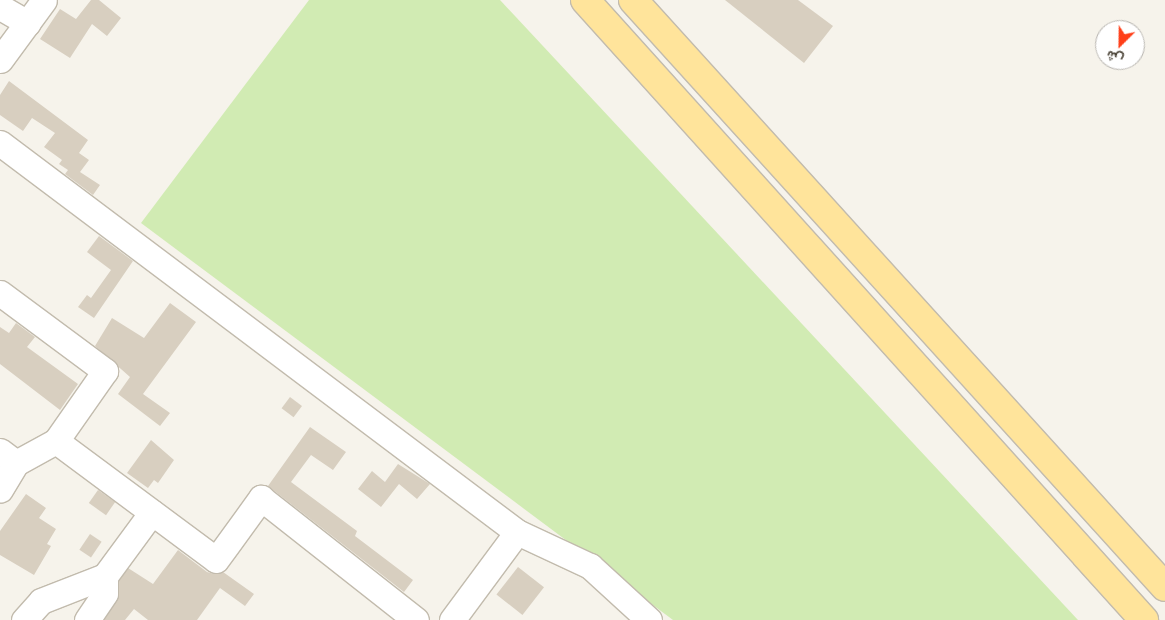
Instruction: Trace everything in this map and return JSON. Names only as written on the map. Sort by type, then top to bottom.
[{"type":"main road","points":[[585,0],[1144,620]]},
{"type":"main road","points":[[633,0],[1165,587]]},
{"type":"street","points":[[0,60],[44,0]]},
{"type":"street","points":[[0,7],[28,23]]},
{"type":"street","points":[[0,142],[517,532],[590,566],[648,620]]},
{"type":"street","points":[[0,293],[104,371],[56,441],[8,457],[0,490]]},
{"type":"street","points":[[56,441],[216,560],[262,498],[416,620]]},
{"type":"street","points":[[24,620],[41,601],[105,576],[152,512]]},
{"type":"street","points":[[452,620],[517,532]]},
{"type":"street","points":[[87,620],[105,593],[105,576]]},
{"type":"green space","points":[[309,0],[500,0],[1078,620],[673,620],[141,223]]},
{"type":"building","points":[[91,0],[99,0],[121,18],[107,36],[92,24],[70,58],[40,39],[60,9],[76,19]]},
{"type":"building","points":[[725,0],[798,0],[833,26],[804,63]]},
{"type":"building","points":[[9,81],[88,140],[79,153],[89,160],[80,172],[100,185],[93,195],[65,174],[68,170],[59,164],[62,160],[44,147],[55,133],[32,118],[23,131],[0,115],[0,95]]},
{"type":"building","points":[[99,236],[133,261],[94,318],[78,307],[87,295],[91,298],[111,270],[87,252]]},
{"type":"building","points":[[170,303],[196,322],[143,394],[170,413],[160,426],[118,394],[130,377],[95,346],[112,318],[144,338]]},
{"type":"building","points":[[16,323],[35,337],[27,347],[78,384],[60,410],[0,364],[0,327],[9,333]]},
{"type":"building","points":[[290,397],[302,406],[294,417],[282,408]]},
{"type":"building","points":[[310,427],[346,452],[333,470],[311,455],[291,482],[357,531],[355,536],[413,580],[404,592],[268,486]]},
{"type":"building","points":[[151,440],[174,460],[158,483],[154,480],[148,488],[127,473]]},
{"type":"building","points":[[398,464],[430,484],[417,499],[399,484],[381,507],[358,489],[372,471],[385,482]]},
{"type":"building","points":[[98,490],[115,502],[106,515],[89,503]]},
{"type":"building","points":[[26,494],[46,508],[39,518],[56,529],[47,544],[51,546],[34,575],[0,555],[0,531]]},
{"type":"building","points":[[90,534],[102,542],[91,558],[79,550]]},
{"type":"building","points":[[178,550],[207,572],[215,574],[223,572],[254,594],[245,606],[220,588],[197,620],[148,620],[134,609],[125,620],[104,620],[117,600],[119,581],[128,568],[153,584]]},
{"type":"building","points":[[518,567],[544,587],[522,615],[496,595]]}]
